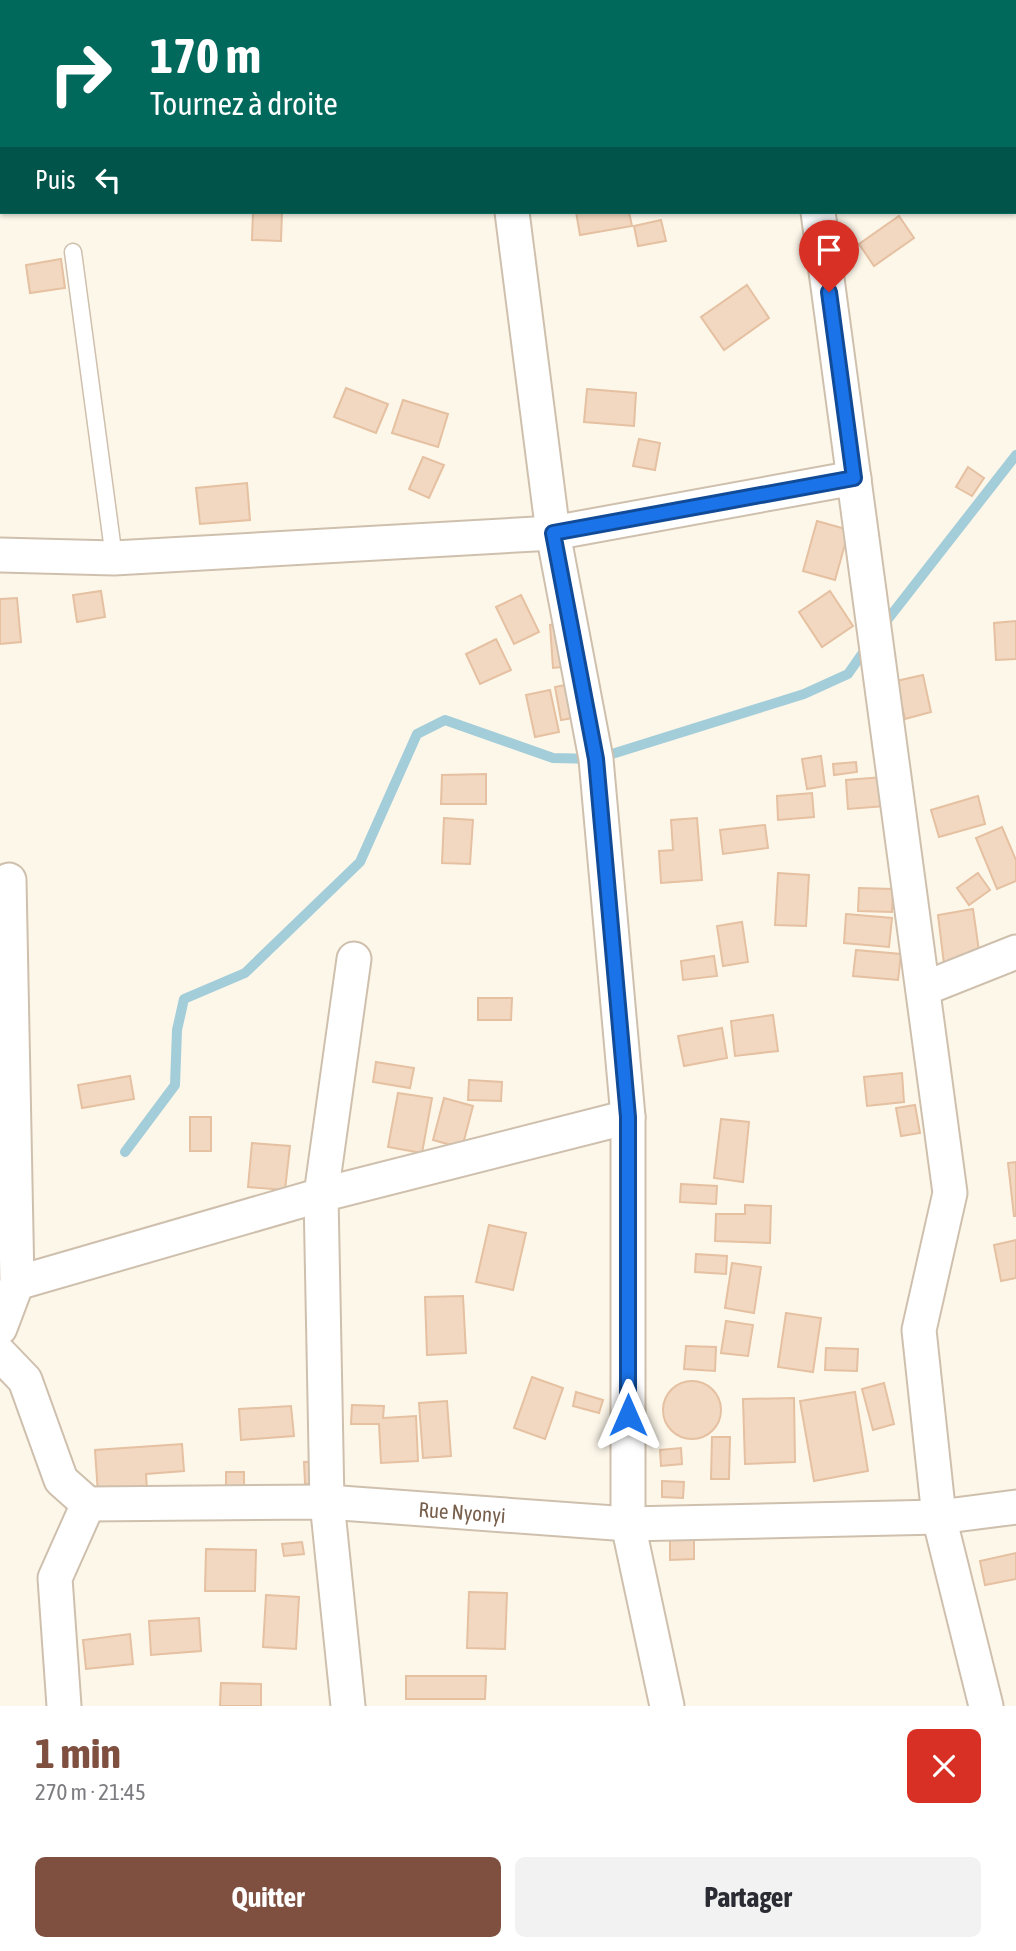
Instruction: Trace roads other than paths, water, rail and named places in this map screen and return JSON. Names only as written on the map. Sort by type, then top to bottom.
[{"type":"street","points":[[512,214],[553,533],[596,759],[628,1117],[628,1524],[667,1706]]},
{"type":"street","points":[[818,214],[950,1193],[919,1330],[939,1517],[986,1706]]},
{"type":"street","points":[[0,555],[114,558],[553,533],[854,478]]},
{"type":"street","points":[[0,1328],[17,1283],[9,880]]},
{"type":"street","points":[[923,989],[1016,952]]},
{"type":"street","points":[[348,1706],[327,1502],[321,1195],[354,960]]},
{"type":"street","points":[[17,1283],[321,1195],[628,1117]]},
{"type":"street","points":[[0,1354],[25,1380],[61,1480],[88,1504],[55,1578],[64,1706]]},
{"type":"street","name":"Rue Nyonyi","points":[[88,1504],[327,1502],[628,1524],[939,1517],[1016,1507]]},
{"type":"lane","points":[[73,252],[114,558]]},
{"type":"waterway","points":[[881,628],[1016,455]]},
{"type":"waterway","points":[[125,1152],[175,1085],[177,1030],[184,999],[245,973],[360,862],[417,734],[445,720],[553,758],[596,759],[804,694],[848,674],[869,644]]}]
